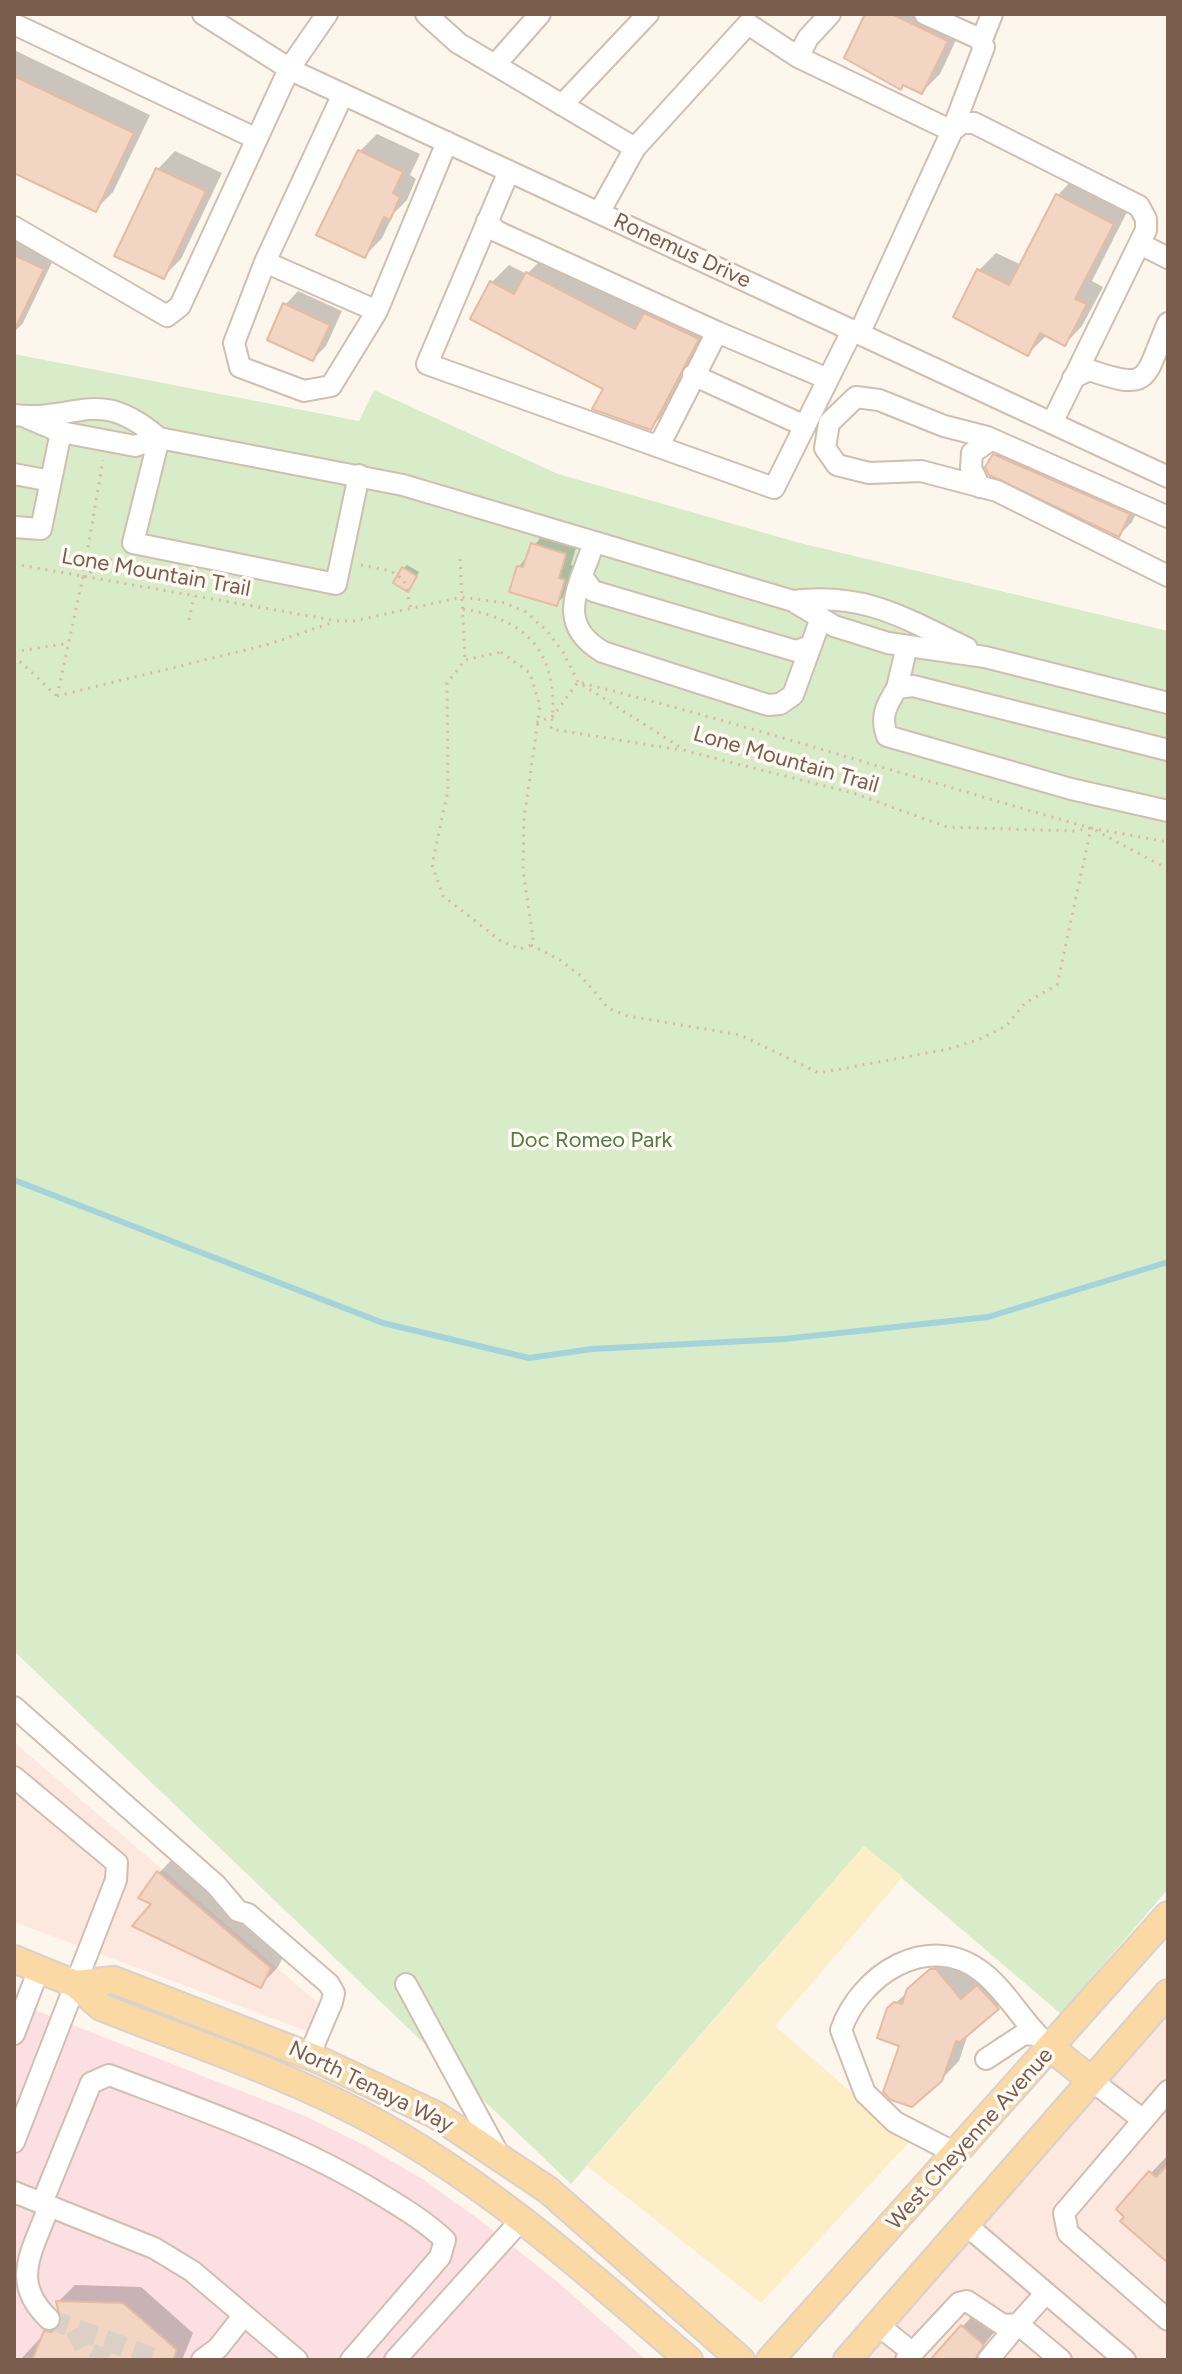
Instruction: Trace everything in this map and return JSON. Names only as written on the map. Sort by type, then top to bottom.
[{"type":"main road","name":"West Cheyenne Avenue","points":[[770,2360],[957,2154],[1044,2042],[1168,1915]]},
{"type":"main road","name":"North Tenaya Way","points":[[14,1959],[75,1984],[101,2007],[320,2095],[381,2125],[523,2218],[689,2360]]},
{"type":"main road","name":"North Tenaya Way","points":[[75,1984],[114,1980],[309,2056],[436,2115],[499,2155],[559,2199],[741,2360]]},
{"type":"main road","points":[[847,2360],[1168,1993]]},
{"type":"main road","points":[[1044,2042],[1091,2080]]},
{"type":"street","name":"Ronemus Drive","points":[[203,14],[289,69],[1168,477]]},
{"type":"street","points":[[14,227],[167,316],[180,306],[289,69],[327,14]]},
{"type":"street","points":[[427,14],[458,43],[635,148]]},
{"type":"street","points":[[495,65],[540,14]]},
{"type":"street","points":[[562,105],[648,14]]},
{"type":"street","points":[[798,57],[808,38],[830,14]]},
{"type":"street","points":[[509,171],[427,364],[774,488],[828,379],[856,332],[952,131],[984,47],[981,42],[925,14]]},
{"type":"street","points":[[981,42],[992,14]]},
{"type":"street","points":[[599,213],[635,148],[744,19],[798,57],[952,131]]},
{"type":"street","points":[[14,24],[257,139]]},
{"type":"street","points":[[343,94],[265,262],[234,343],[240,367],[304,391],[331,386],[377,311],[447,142]]},
{"type":"street","points":[[952,131],[962,123],[974,123],[1139,206],[1146,219],[1140,244],[1052,423]]},
{"type":"street","points":[[487,221],[496,231],[828,379]]},
{"type":"street","points":[[1140,244],[1168,258]]},
{"type":"street","points":[[265,262],[377,311]]},
{"type":"street","points":[[1073,378],[1089,370],[1128,383],[1139,381],[1146,374],[1168,323]]},
{"type":"street","points":[[653,445],[662,440],[717,332]]},
{"type":"street","points":[[693,375],[805,426]]},
{"type":"street","points":[[1168,517],[992,439],[944,426],[879,400],[856,397],[829,423],[825,448],[837,465],[869,473],[921,471],[997,491],[1168,576]]},
{"type":"street","points":[[18,416],[106,407],[135,418],[159,438]]},
{"type":"street","points":[[18,416],[61,432],[106,441],[135,446],[159,438],[359,475],[793,601],[834,626],[907,646],[985,657],[1168,703]]},
{"type":"street","points":[[14,527],[41,529],[61,432]]},
{"type":"street","points":[[159,438],[133,543],[336,584],[359,475]]},
{"type":"street","points":[[980,487],[971,468],[972,453],[992,439]]},
{"type":"street","points":[[14,474],[51,481]]},
{"type":"street","points":[[594,542],[572,612],[578,632],[603,652],[768,705],[780,704],[793,695],[821,618]]},
{"type":"street","points":[[583,578],[593,591],[796,651],[811,646]]},
{"type":"street","points":[[793,601],[829,596],[872,605],[985,657]]},
{"type":"street","points":[[907,646],[897,688],[885,707],[883,723],[887,736],[1071,789],[1168,811]]},
{"type":"street","points":[[897,688],[913,686],[1168,750]]},
{"type":"street","points":[[14,1707],[216,1885],[238,1911],[248,1914],[329,1984],[334,1993],[332,2002],[309,2056]]},
{"type":"street","points":[[14,1777],[117,1863],[116,1880],[14,2142]]},
{"type":"street","points":[[957,2154],[895,2122],[865,2093],[841,2030],[850,2004],[890,1966],[916,1957],[940,1956],[967,1961],[985,1974],[1044,2042]]},
{"type":"street","points":[[14,2034],[39,1969]]},
{"type":"street","points":[[406,1984],[499,2155]]},
{"type":"street","points":[[986,2059],[1024,2034],[1044,2042]]},
{"type":"street","points":[[49,2319],[29,2298],[26,2284],[45,2205],[91,2083],[109,2075],[275,2139],[346,2173],[428,2223],[445,2240],[440,2257],[351,2360]]},
{"type":"street","points":[[1091,2080],[1143,2120]]},
{"type":"street","points":[[1168,2091],[1064,2213],[1068,2233],[1168,2320]]},
{"type":"street","points":[[14,2192],[154,2248],[192,2271],[297,2360]]},
{"type":"street","points":[[395,2360],[523,2218]]},
{"type":"street","points":[[965,2224],[1125,2360]]},
{"type":"street","points":[[988,2360],[1046,2293]]},
{"type":"street","points":[[878,2325],[909,2356],[959,2303],[967,2301],[1003,2325],[1018,2324],[1061,2360]]},
{"type":"street","points":[[202,2360],[218,2348],[244,2315]]},
{"type":"path","points":[[57,696],[83,577],[106,441]]},
{"type":"path","points":[[83,577],[133,543]]},
{"type":"path","points":[[460,559],[465,660]]},
{"type":"path","points":[[341,562],[391,571],[404,580],[412,608]]},
{"type":"path","name":"Lone Mountain Trail","points":[[14,564],[338,621],[354,621],[462,597],[505,603],[526,612],[563,652],[578,682],[686,751],[853,793],[947,827],[1075,831],[1091,828]]},
{"type":"path","points":[[189,620],[194,596]]},
{"type":"path","points":[[463,609],[504,619],[535,642],[548,668],[553,716],[551,729],[686,751]]},
{"type":"path","points":[[57,696],[266,645],[338,621]]},
{"type":"path","points":[[14,654],[69,643]]},
{"type":"path","points":[[501,652],[530,673],[540,706],[535,723],[524,819],[523,870],[533,938],[531,945],[520,949],[501,941],[485,926],[463,913],[443,896],[432,865],[448,790],[447,683],[465,660],[501,652]]},
{"type":"path","points":[[14,654],[57,696]]},
{"type":"path","points":[[535,723],[553,716],[578,682],[827,750],[918,780],[1091,828],[1168,842]]},
{"type":"path","points":[[531,945],[582,977],[608,1008],[628,1016],[731,1032],[819,1073],[949,1049],[1006,1026],[1025,1003],[1057,985],[1091,828]]},
{"type":"path","points":[[1091,828],[1100,836],[1168,869]]},
{"type":"shaded area","points":[[14,1742],[326,2010],[315,2034],[14,1922]]},
{"type":"shaded area","points":[[14,2002],[305,2116],[364,2145],[424,2180],[481,2221],[554,2279],[646,2360],[14,2360]]},
{"type":"shaded area","points":[[1168,2015],[1168,2360],[866,2360]]},
{"type":"green space","name":"Doc Romeo Park","points":[[14,354],[359,421],[374,390],[558,474],[800,543],[1168,631],[1168,1889],[1061,2014],[864,1846],[571,2184],[14,1651]]},
{"type":"sand","points":[[864,1846],[903,1877],[775,2026],[909,2142],[761,2303],[587,2166]]},
{"type":"building","points":[[865,14],[892,14],[948,41],[922,94],[903,85],[901,90],[844,58]]},
{"type":"building","points":[[14,76],[134,133],[96,212],[14,173]]},
{"type":"building","points":[[358,150],[403,172],[393,193],[400,197],[390,220],[384,217],[365,258],[316,235]]},
{"type":"building","points":[[156,168],[206,191],[164,279],[114,256]]},
{"type":"building","points":[[1056,194],[1114,224],[1075,299],[1087,304],[1065,346],[1040,333],[1028,356],[953,317],[977,269],[1009,285]]},
{"type":"building","points":[[14,255],[44,269],[14,331]]},
{"type":"building","points":[[526,272],[635,329],[644,313],[699,339],[651,430],[592,409],[603,389],[470,319],[490,281],[514,294]]},
{"type":"building","points":[[283,303],[330,325],[313,361],[267,340]]},
{"type":"building","points":[[993,454],[1130,514],[1119,537],[989,475],[985,467]]},
{"type":"building","points":[[531,543],[566,554],[559,578],[565,580],[557,606],[509,592],[517,566],[523,567]]},
{"type":"building","points":[[402,567],[417,576],[408,592],[393,583]]},
{"type":"building","points":[[157,1871],[271,1968],[261,1988],[132,1926],[151,1904],[138,1898]]},
{"type":"building","points":[[930,1969],[936,1969],[961,1999],[977,1985],[999,2009],[960,2042],[956,2041],[942,2081],[912,2107],[891,2100],[883,2092],[899,2046],[877,2038],[887,2008],[894,2002],[902,2004],[907,1989]]},
{"type":"building","points":[[1168,2164],[1168,2263],[1120,2221],[1124,2217],[1116,2209],[1149,2171],[1156,2177]]},
{"type":"building","points":[[56,2301],[123,2303],[177,2350],[173,2360],[32,2360],[44,2331],[52,2332],[61,2324]]},
{"type":"building","points":[[961,2325],[984,2345],[975,2360],[930,2360]]},
{"type":"waterway","points":[[14,1180],[383,1323],[529,1358],[592,1349],[784,1339],[988,1317],[1168,1262]]},
{"type":"tunnel","points":[[49,2319],[159,2360]]},
{"type":"tunnel","points":[[75,2329],[87,2352],[108,2360]]}]
